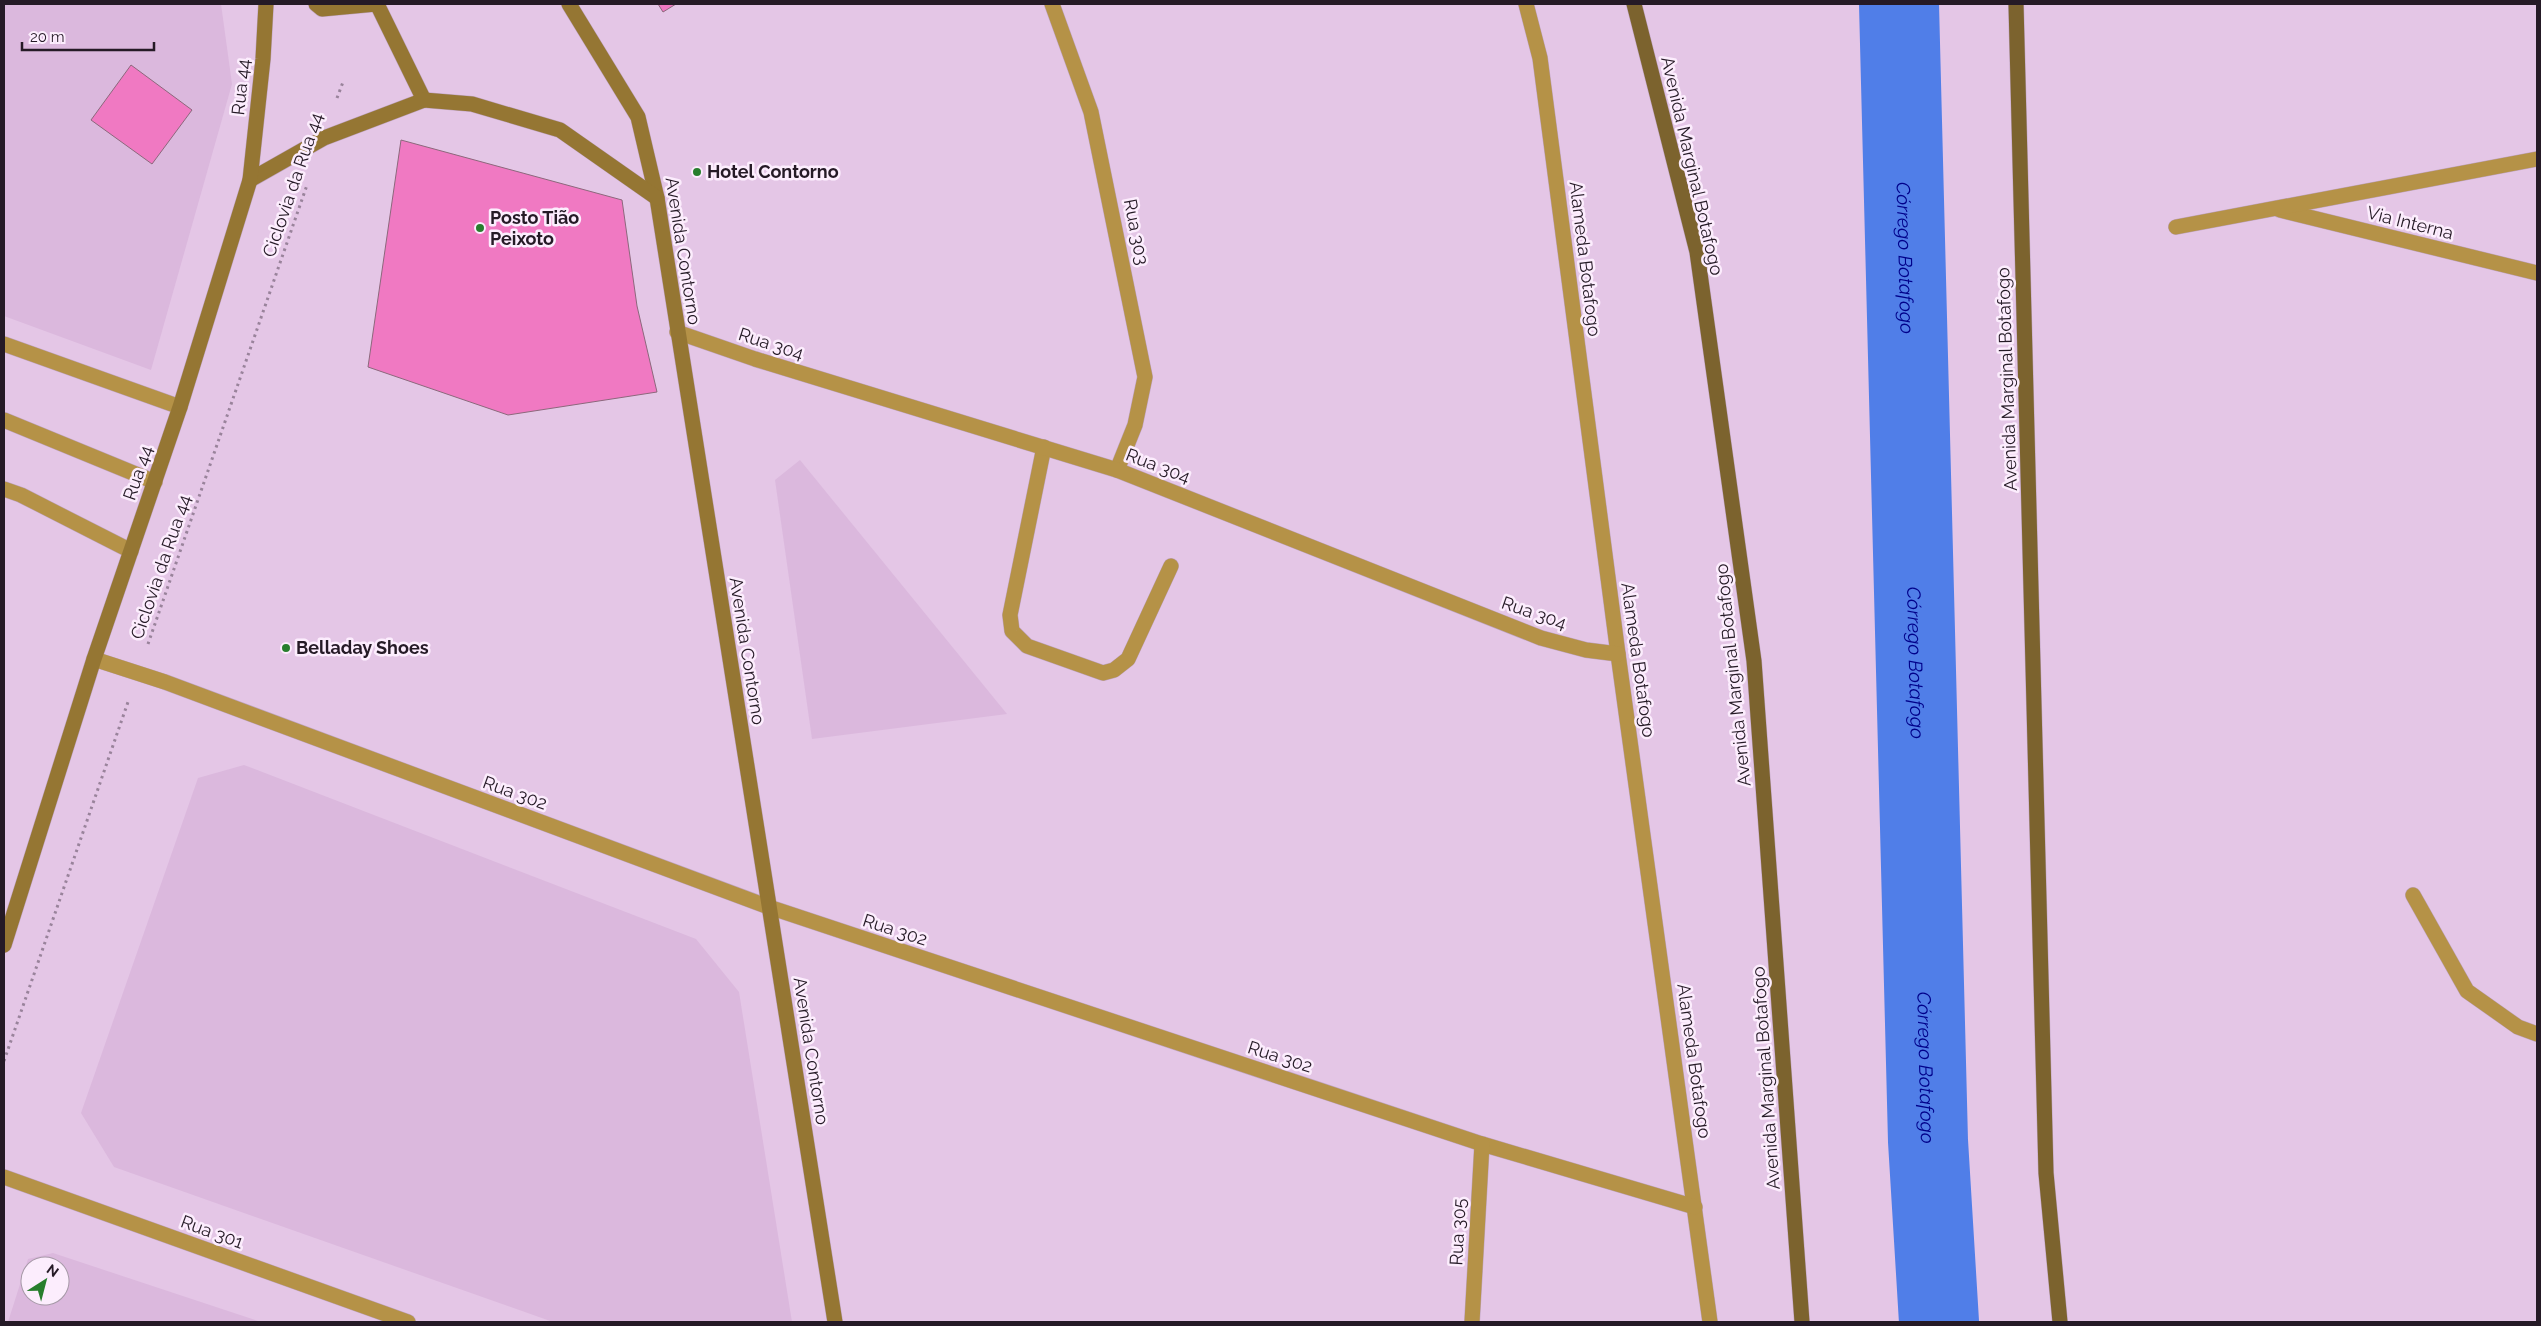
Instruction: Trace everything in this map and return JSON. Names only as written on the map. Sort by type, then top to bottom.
[{"type":"main road","name":"Rua 44","points":[[4,945],[94,659],[180,407],[250,180],[263,59],[266,4]]},
{"type":"main road","points":[[316,4],[322,9],[377,4],[424,100]]},
{"type":"main road","name":"Avenida Contorno","points":[[569,4],[638,117],[657,198],[836,1322]]},
{"type":"main road","name":"Avenida Marginal Botafogo","points":[[1634,4],[1697,252],[1754,661],[1802,1322]]},
{"type":"main road","name":"Avenida Marginal Botafogo","points":[[2016,4],[2046,1173],[2060,1322]]},
{"type":"main road","points":[[250,180],[324,138],[424,100],[472,104],[560,130],[657,198]]},
{"type":"street","name":"Rua 303","points":[[1052,4],[1091,112],[1145,377],[1135,425],[1117,470]]},
{"type":"street","name":"Alameda Botafogo","points":[[1526,4],[1540,58],[1618,654],[1710,1322]]},
{"type":"street","name":"Via Interna","points":[[2176,227],[2537,159]]},
{"type":"street","name":"Via Interna","points":[[2274,209],[2537,273]]},
{"type":"street","name":"Rua 304","points":[[677,332],[755,359],[1117,470],[1541,638],[1586,650],[1618,654]]},
{"type":"street","points":[[4,344],[180,407]]},
{"type":"street","points":[[4,420],[155,482]]},
{"type":"street","points":[[1044,447],[1010,615],[1012,631],[1027,646],[1103,673],[1114,670],[1128,658],[1171,566]]},
{"type":"street","points":[[4,489],[22,496],[131,551]]},
{"type":"street","name":"Rua 302","points":[[94,659],[769,908],[1482,1144],[1695,1207]]},
{"type":"street","points":[[2413,895],[2467,991],[2518,1027],[2537,1034]]},
{"type":"street","name":"Rua 305","points":[[1472,1322],[1482,1144]]},
{"type":"street","name":"Rua 301","points":[[4,1177],[408,1322]]},
{"type":"path","name":"Ciclovia da Rua 44","points":[[4,1061],[343,82]]},
{"type":"shaded area","points":[[4,4],[221,4],[232,84],[151,370],[4,316]]},
{"type":"shaded area","points":[[800,460],[1007,714],[812,739],[775,480]]},
{"type":"shaded area","points":[[244,765],[696,939],[739,992],[792,1322],[553,1322],[114,1167],[81,1113],[198,778]]},
{"type":"shaded area","points":[[53,1253],[62,1256],[40,1256]]},
{"type":"shaded area","points":[[70,1259],[261,1322],[8,1322],[20,1284],[20,1306],[70,1306]]},
{"type":"building","points":[[658,4],[676,4],[663,12]]},
{"type":"building","points":[[131,65],[192,110],[152,164],[91,120]]},
{"type":"building","points":[[401,140],[622,200],[637,306],[657,392],[508,415],[368,367]]},
{"type":"waterway","name":"Córrego Botafogo","points":[[1899,4],[1928,1141],[1939,1322]]},
{"type":"place","name":"Hotel Contorno","points":[[697,172]]},
{"type":"place","name":"Posto Tião Peixoto","points":[[480,228]]},
{"type":"place","name":"Belladay Shoes","points":[[286,648]]}]
